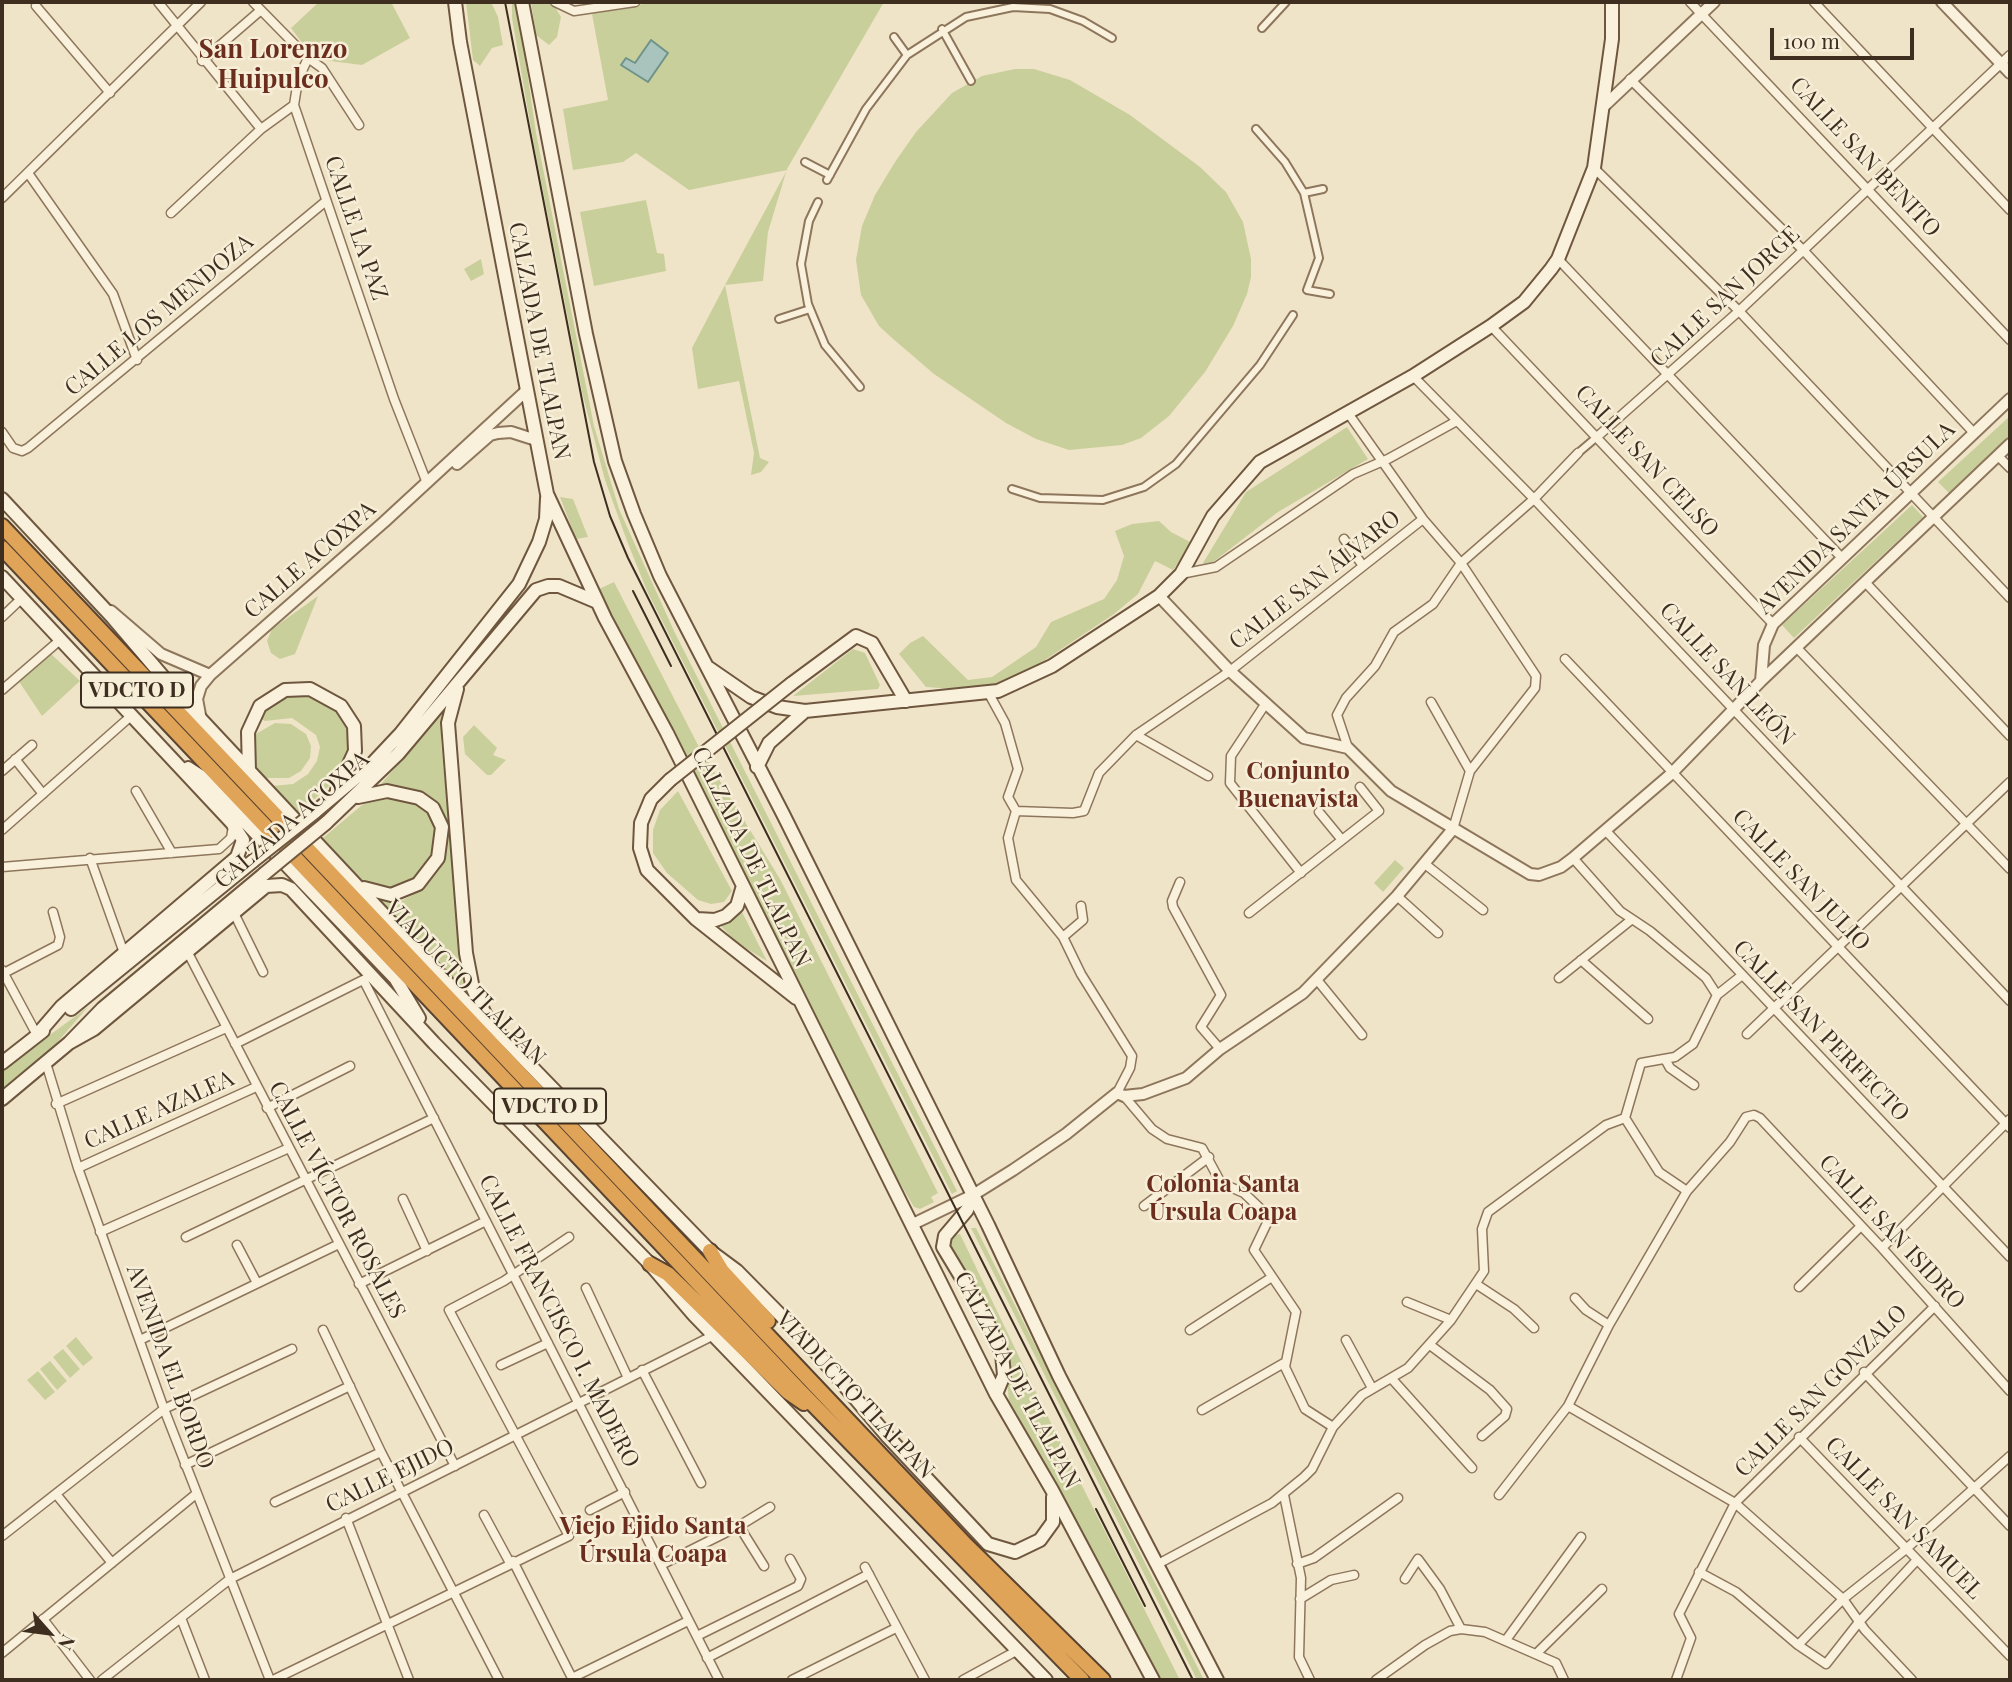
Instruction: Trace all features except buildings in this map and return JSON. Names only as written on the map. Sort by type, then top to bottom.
[{"type":"highway","name":"VIADUCTO TLALPAN","points":[[2,526],[975,1554],[1102,1680]]},
{"type":"highway","name":"VIADUCTO TLALPAN","points":[[2,548],[816,1407],[1083,1680]]},
{"type":"highway","points":[[710,1251],[722,1271],[782,1337],[797,1366]]},
{"type":"highway","points":[[650,1264],[668,1274],[788,1392],[816,1407]]},
{"type":"main road","points":[[449,2],[456,15]]},
{"type":"main road","name":"CALZADA DE TLALPAN","points":[[455,2],[547,494],[597,602],[667,733],[742,889],[913,1224],[996,1394],[1052,1490],[1153,1680]]},
{"type":"main road","name":"CALZADA DE TLALPAN","points":[[522,2],[586,334],[615,461],[660,576],[973,1195],[1059,1376],[1217,1680]]},
{"type":"main road","points":[[703,661],[729,685],[751,697],[777,707],[806,711],[988,692],[1008,688],[1045,670],[1159,596],[1181,574],[1213,516],[1260,461],[1413,376],[1491,326],[1524,302],[1558,259],[1594,168],[1612,39],[1612,2]]},
{"type":"main road","name":"CALZADA ACOXPA","points":[[2,1063],[370,766],[401,733],[519,584],[539,542],[546,519],[547,494]]},
{"type":"main road","name":"VIADUCTO TLALPAN","points":[[2,499],[201,720],[358,884],[476,1013],[494,1027],[710,1251],[737,1271],[811,1346],[905,1455],[988,1544],[1016,1552],[1040,1541],[1053,1522],[1052,1490]]},
{"type":"main road","points":[[2,578],[232,823],[241,835],[243,845],[237,857],[62,1006],[37,1035]]},
{"type":"main road","name":"CALZADA ACOXPA","points":[[2,1099],[69,1043],[103,1008],[354,799],[398,754],[536,590],[559,586],[597,602]]},
{"type":"main road","points":[[799,1000],[696,919],[651,876],[640,848],[639,831],[646,807],[670,780],[856,636],[872,643],[906,701]]},
{"type":"main road","points":[[462,677],[451,700],[448,723],[466,953],[473,989],[494,1027]]},
{"type":"main road","points":[[249,771],[248,732],[260,706],[285,690],[310,689],[341,706],[349,716],[357,738],[350,765],[334,796]]},
{"type":"main road","points":[[757,767],[769,743],[806,711]]},
{"type":"main road","points":[[175,761],[202,777],[395,978],[434,1043]]},
{"type":"main road","points":[[354,799],[387,791],[419,798],[433,808],[442,827],[440,850],[434,865],[411,889],[384,894],[358,884]]},
{"type":"main road","points":[[69,1043],[94,1029],[266,886],[287,886],[296,892],[368,977],[650,1264],[714,1335],[1046,1680]]},
{"type":"main road","points":[[696,919],[710,921],[726,916],[737,906],[742,889]]},
{"type":"main road","points":[[973,1195],[967,1210],[945,1236],[943,1247],[984,1315],[1002,1354],[1004,1375],[996,1394]]},
{"type":"street","points":[[158,2],[178,25],[202,61],[261,129]]},
{"type":"street","points":[[2,198],[201,2]]},
{"type":"street","points":[[253,2],[307,58],[322,68],[359,125]]},
{"type":"street","points":[[555,2],[574,11],[635,2]]},
{"type":"street","points":[[1262,28],[1286,2]]},
{"type":"street","name":"CALLE SAN BENITO","points":[[1690,2],[2010,340]]},
{"type":"street","points":[[1602,108],[1714,2]]},
{"type":"street","points":[[1814,2],[2010,210]]},
{"type":"street","points":[[1942,2],[2010,73]]},
{"type":"street","points":[[805,162],[829,177],[866,109],[907,55],[942,29],[966,17],[1013,4],[1050,9],[1083,21],[1112,38]]},
{"type":"street","points":[[36,6],[110,93]]},
{"type":"street","points":[[202,61],[261,10]]},
{"type":"street","points":[[942,29],[971,81]]},
{"type":"street","points":[[894,37],[907,55]]},
{"type":"street","name":"CALLE SAN JORGE","points":[[1348,748],[1337,715],[1346,698],[1375,666],[1394,632],[1433,604],[1461,563],[1534,499],[1578,453],[1804,251],[2010,55]]},
{"type":"street","points":[[172,213],[261,129],[294,105],[298,80],[307,58]]},
{"type":"street","points":[[1630,79],[1804,251],[1974,433]]},
{"type":"street","name":"CALLE LA PAZ","points":[[294,105],[394,399],[427,483]]},
{"type":"street","points":[[1256,129],[1285,162],[1304,193],[1319,258],[1307,289],[1330,294]]},
{"type":"street","points":[[1594,168],[1739,311],[2010,598]]},
{"type":"street","points":[[28,173],[113,294],[137,360]]},
{"type":"street","points":[[1304,193],[1323,189]]},
{"type":"street","name":"CALLE LOS MENDOZA","points":[[2,432],[13,448],[22,451],[28,448],[326,201]]},
{"type":"street","points":[[818,202],[809,221],[801,264],[810,309],[825,345],[860,387]]},
{"type":"street","points":[[1558,259],[1842,558]]},
{"type":"street","points":[[779,320],[810,309]]},
{"type":"street","points":[[1012,489],[1040,498],[1103,500],[1144,487],[1176,464],[1260,365],[1293,315]]},
{"type":"street","name":"CALLE SAN CELSO","points":[[1491,326],[1598,436],[1773,624]]},
{"type":"street","name":"CALLE SAN LEÓN","points":[[1413,376],[1455,422],[1534,499],[2010,1001]]},
{"type":"street","name":"CALLE ACOXPA","points":[[201,720],[197,699],[201,686],[210,675],[427,483],[526,391]]},
{"type":"street","name":"AVENIDA SANTA ÚRSULA","points":[[1761,681],[1764,645],[1773,624],[2010,399]]},
{"type":"street","points":[[913,1224],[973,1195],[1120,1095],[1143,1094],[1171,1086],[1186,1078],[1220,1049],[1318,981],[1453,830],[1470,771],[1535,688],[1536,676],[1531,667],[1461,563],[1423,519],[1348,413]]},
{"type":"street","points":[[1181,574],[1216,568],[1353,474],[1455,422]]},
{"type":"street","name":"CALLE ACOXPA","points":[[436,474],[451,469],[490,435],[511,432],[536,440]]},
{"type":"street","points":[[1159,596],[1230,671],[1304,738],[1348,748],[1391,791],[1453,830],[1530,874],[1549,873],[1573,858],[1671,774],[1735,711],[1761,681],[2010,444]]},
{"type":"street","points":[[1998,456],[2010,468]]},
{"type":"street","name":"CALLE SAN ÁLVARO","points":[[1016,811],[1084,811],[1099,773],[1136,736],[1230,671],[1423,519]]},
{"type":"street","points":[[1345,539],[1363,566]]},
{"type":"street","points":[[1865,582],[2010,736]]},
{"type":"street","points":[[2,617],[21,598]]},
{"type":"street","points":[[101,606],[117,615],[161,654],[210,675]]},
{"type":"street","points":[[2,690],[60,640]]},
{"type":"street","points":[[1797,648],[2010,869]]},
{"type":"street","name":"CALLE SAN JULIO","points":[[1565,659],[1671,774],[2009,1123]]},
{"type":"street","points":[[988,692],[1005,723],[1018,769],[1008,797],[1016,811],[1008,838],[1016,880],[1063,937],[1081,974],[1132,1056],[1120,1095]]},
{"type":"street","points":[[1431,702],[1470,771]]},
{"type":"street","points":[[1266,703],[1231,756],[1230,783],[1301,873]]},
{"type":"street","points":[[2,830],[131,716]]},
{"type":"street","points":[[1136,736],[1208,776]]},
{"type":"street","points":[[2,772],[32,745]]},
{"type":"street","points":[[15,759],[43,794]]},
{"type":"street","points":[[1747,1034],[2010,782]]},
{"type":"street","points":[[1249,913],[1379,811],[1360,787]]},
{"type":"street","points":[[136,792],[172,853]]},
{"type":"street","points":[[1319,812],[1342,840]]},
{"type":"street","points":[[2,867],[219,849],[230,838],[232,823]]},
{"type":"street","name":"CALLE SAN PERFECTO","points":[[1606,831],[2010,1256]]},
{"type":"street","points":[[219,849],[225,860],[222,870]]},
{"type":"street","points":[[90,858],[124,953]]},
{"type":"street","points":[[1573,858],[1620,911],[1650,931],[1706,978],[1717,995]]},
{"type":"street","points":[[1425,864],[1483,910]]},
{"type":"street","points":[[1180,883],[1172,901],[1173,907],[1221,995],[1201,1027],[1220,1049]]},
{"type":"street","points":[[1396,896],[1438,933]]},
{"type":"street","points":[[1063,937],[1083,920],[1082,906]]},
{"type":"street","points":[[37,1035],[3,971],[58,946],[60,937],[53,912]]},
{"type":"street","points":[[234,913],[263,972]]},
{"type":"street","points":[[1559,978],[1631,920]]},
{"type":"street","name":"CALLE VÍCTOR ROSALES","points":[[187,951],[455,1466]]},
{"type":"street","points":[[1581,960],[1648,1020]]},
{"type":"street","points":[[1158,1564],[1284,1495],[1312,1469],[1333,1427],[1372,1388],[1392,1380],[1408,1368],[1451,1320],[1476,1284],[1486,1264],[1482,1229],[1488,1212],[1606,1125],[1625,1118],[1633,1098],[1638,1068],[1648,1061],[1665,1059],[1693,1044],[1717,995],[1741,976]]},
{"type":"street","points":[[235,1044],[368,977]]},
{"type":"street","name":"CALLE FRANCISCO I. MADERO","points":[[368,977],[434,1118],[719,1680]]},
{"type":"street","points":[[1318,981],[1362,1035]]},
{"type":"street","points":[[56,1104],[226,1028]]},
{"type":"street","points":[[1665,1059],[1670,1068],[1694,1085]]},
{"type":"street","name":"AVENIDA EL BORDO","points":[[46,1063],[56,1104],[164,1409],[271,1680]]},
{"type":"street","points":[[267,1108],[350,1066]]},
{"type":"street","name":"CALLE AZALEA","points":[[78,1168],[256,1087]]},
{"type":"street","points":[[1120,1095],[1152,1129],[1167,1139],[1202,1148],[1221,1183],[1244,1193],[1266,1214],[1267,1223],[1254,1250],[1296,1312],[1284,1363],[1306,1409],[1333,1427]]},
{"type":"street","name":"CALLE SAN ISIDRO","points":[[1687,1191],[1746,1117],[1754,1115],[1760,1118],[1882,1248],[2010,1391]]},
{"type":"street","points":[[186,1237],[434,1118]]},
{"type":"street","points":[[1499,1495],[1568,1406],[1609,1325],[1687,1191],[1659,1172],[1625,1118]]},
{"type":"street","points":[[1882,1248],[1943,1185],[2009,1123]]},
{"type":"street","points":[[100,1232],[289,1148]]},
{"type":"street","points":[[1144,1206],[1209,1157]]},
{"type":"street","points":[[403,1199],[427,1251]]},
{"type":"street","points":[[359,1284],[486,1222]]},
{"type":"street","points":[[1798,1287],[1861,1226]]},
{"type":"street","points":[[271,1680],[569,1536],[449,1310],[513,1275],[569,1237]]},
{"type":"street","points":[[141,1340],[338,1244]]},
{"type":"street","points":[[237,1245],[257,1283]]},
{"type":"street","points":[[1189,1330],[1272,1277]]},
{"type":"street","points":[[1476,1284],[1514,1309],[1534,1328]]},
{"type":"street","points":[[586,1288],[628,1378]]},
{"type":"street","points":[[1575,1298],[1586,1310],[1609,1325]]},
{"type":"street","points":[[1407,1302],[1451,1320]]},
{"type":"street","name":"CALLE SAN GONZALO","points":[[1676,1680],[1691,1639],[1679,1614],[1735,1503],[1864,1372],[1935,1306]]},
{"type":"street","points":[[323,1330],[381,1452],[499,1680]]},
{"type":"street","name":"CALLE EJIDO","points":[[102,1680],[229,1579],[714,1335]]},
{"type":"street","points":[[1346,1340],[1372,1388]]},
{"type":"street","points":[[501,1364],[548,1343]]},
{"type":"street","points":[[1430,1345],[1490,1390],[1507,1409],[1505,1416],[1482,1436]]},
{"type":"street","points":[[2,1536],[164,1409],[292,1349]]},
{"type":"street","points":[[1202,1410],[1284,1363]]},
{"type":"street","points":[[642,1370],[701,1483]]},
{"type":"street","points":[[1864,1372],[2010,1527]]},
{"type":"street","points":[[1392,1380],[1472,1468]]},
{"type":"street","points":[[185,1465],[350,1386]]},
{"type":"street","points":[[1568,1406],[1735,1503],[1843,1599],[1859,1622],[1912,1680]]},
{"type":"street","name":"CALLE SAN SAMUEL","points":[[1799,1437],[2010,1656]]},
{"type":"street","points":[[275,1502],[381,1452]]},
{"type":"street","points":[[1798,1645],[1843,1599],[1906,1549],[2010,1456]]},
{"type":"street","points":[[590,1510],[625,1492]]},
{"type":"street","points":[[56,1494],[112,1563]]},
{"type":"street","points":[[2,1653],[196,1494]]},
{"type":"street","points":[[1284,1495],[1301,1578],[1298,1657],[1310,1680]]},
{"type":"street","points":[[1297,1564],[1314,1558],[1398,1498]]},
{"type":"street","points":[[661,1565],[739,1526],[770,1507]]},
{"type":"street","points":[[484,1515],[512,1562],[573,1679],[688,1621]]},
{"type":"street","points":[[346,1518],[409,1680]]},
{"type":"street","points":[[739,1526],[764,1566]]},
{"type":"street","points":[[1506,1640],[1581,1537]]},
{"type":"street","points":[[696,1636],[798,1586],[801,1579],[790,1559]]},
{"type":"street","points":[[1405,1579],[1418,1559],[1440,1589],[1461,1629]]},
{"type":"street","points":[[1699,1572],[1736,1592],[1798,1645],[1826,1664],[1859,1622],[1916,1560]]},
{"type":"street","points":[[707,1658],[867,1570],[925,1680]]},
{"type":"street","points":[[1300,1599],[1331,1580],[1354,1576]]},
{"type":"street","points":[[1536,1654],[1602,1589]]},
{"type":"street","points":[[181,1618],[205,1680]]},
{"type":"street","points":[[43,1619],[90,1680]]},
{"type":"street","points":[[792,1680],[896,1628]]},
{"type":"street","points":[[1376,1680],[1425,1645],[1461,1629],[1485,1632],[1536,1654],[1561,1667],[1564,1680]]},
{"type":"street","points":[[963,1680],[1018,1650]]},
{"type":"street","points":[[810,1672],[814,1680]]},
{"type":"green space","points":[[319,2],[391,2],[410,38],[362,65],[314,59],[291,28]]},
{"type":"green space","points":[[466,2],[491,2],[498,17],[503,45],[492,48],[480,66],[473,60]]},
{"type":"green space","points":[[512,2],[517,2],[536,133],[594,426],[619,509],[674,631],[957,1191],[952,1194],[647,591],[627,541],[605,480],[583,396],[533,140],[512,18]]},
{"type":"green space","points":[[531,2],[552,2],[561,17],[557,37],[549,45],[536,35]]},
{"type":"green space","points":[[661,2],[884,2],[787,170],[689,190],[636,153],[623,162],[573,170],[563,109],[608,100],[592,14],[619,7]]},
{"type":"green space","points":[[1015,69],[1034,69],[1070,80],[1130,115],[1200,167],[1226,192],[1243,222],[1251,259],[1251,277],[1247,294],[1233,326],[1205,372],[1169,416],[1141,438],[1122,445],[1069,450],[1036,439],[1006,423],[934,374],[892,338],[879,326],[861,295],[856,260],[862,226],[875,195],[895,162],[916,132],[952,93],[982,76]]},
{"type":"green space","points":[[786,171],[768,232],[763,281],[725,285]]},
{"type":"green space","points":[[646,200],[657,253],[664,254],[666,271],[594,286],[580,212]]},
{"type":"green space","points":[[481,259],[484,274],[471,281],[464,269]]},
{"type":"green space","points":[[725,285],[760,458],[769,462],[761,472],[751,475],[754,453],[739,381],[698,389],[692,348]]},
{"type":"green space","points":[[2010,416],[2010,436],[1949,493],[1938,482]]},
{"type":"green space","points":[[1347,427],[1368,459],[1278,512],[1208,566],[1203,563],[1246,492]]},
{"type":"green space","points":[[560,497],[573,499],[588,537],[576,539]]},
{"type":"green space","points":[[1912,505],[1923,517],[1794,638],[1782,625]]},
{"type":"green space","points":[[1159,521],[1171,532],[1192,543],[1173,570],[1155,561],[1138,594],[1114,614],[1036,666],[1000,683],[953,689],[926,687],[899,654],[910,643],[923,636],[968,680],[992,677],[1036,647],[1051,622],[1104,599],[1117,580],[1124,556],[1115,531],[1132,524]]},
{"type":"green space","points":[[614,582],[698,745],[780,879],[938,1193],[931,1197],[934,1202],[920,1209],[914,1207],[890,1166],[599,589]]},
{"type":"green space","points":[[318,596],[295,654],[280,659],[271,653],[267,641],[272,629]]},
{"type":"green space","points":[[853,649],[865,653],[880,685],[878,689],[793,696]]},
{"type":"green space","points":[[50,653],[80,681],[42,716],[18,680]]},
{"type":"green space","points":[[308,692],[333,704],[349,727],[351,743],[341,775],[297,815],[272,786],[293,784],[308,774],[317,761],[320,747],[316,735],[292,718],[265,721],[258,717],[279,697]]},
{"type":"green space","points":[[444,712],[441,742],[464,975],[476,1002],[375,896],[399,902],[424,889],[440,869],[446,850],[445,819],[438,804],[403,787],[380,785]]},
{"type":"green space","points":[[275,723],[291,724],[306,734],[311,746],[310,758],[301,771],[289,778],[261,778],[254,769],[254,735]]},
{"type":"green space","points":[[474,725],[497,748],[493,755],[506,760],[491,775],[487,775],[465,754],[463,737]]},
{"type":"green space","points":[[678,791],[732,891],[724,902],[711,904],[698,900],[667,873],[653,853],[653,830],[660,810]]},
{"type":"green space","points":[[378,798],[405,799],[426,808],[437,827],[435,847],[427,865],[413,881],[398,888],[382,889],[361,881],[323,838],[362,805]]},
{"type":"green space","points":[[1395,860],[1404,868],[1383,892],[1374,883]]},
{"type":"green space","points":[[742,912],[767,961],[737,943],[720,925]]},
{"type":"green space","points":[[88,1007],[40,1062],[2,1094],[2,1070]]},
{"type":"green space","points":[[971,1228],[976,1228],[1204,1680],[1197,1680]]},
{"type":"green space","points":[[960,1234],[1063,1448],[1180,1680],[1157,1680],[1009,1403],[1007,1378],[949,1253],[950,1236]]},
{"type":"green space","points":[[76,1337],[93,1358],[83,1366],[66,1346]]},
{"type":"green space","points":[[63,1349],[80,1369],[70,1378],[53,1357]]},
{"type":"green space","points":[[50,1361],[67,1381],[57,1390],[40,1369]]},
{"type":"green space","points":[[38,1371],[55,1392],[45,1400],[27,1380]]},
{"type":"water","points":[[651,40],[668,53],[648,82],[621,65],[626,58],[635,63]]},
{"type":"tram line","points":[[505,2],[594,462],[610,516],[628,558],[1193,1680]]},
{"type":"tram line","points":[[633,591],[671,666]]},
{"type":"tram line","points":[[1096,1509],[1145,1606]]},
{"type":"district","name":"San Lorenzo Huipulco","points":[[273,65]]},
{"type":"district","name":"Conjunto Buenavista","points":[[1298,786]]},
{"type":"district","name":"Colonia Santa Úrsula Coapa","points":[[1223,1199]]},
{"type":"district","name":"Viejo Ejido Santa Úrsula Coapa","points":[[653,1541]]}]
